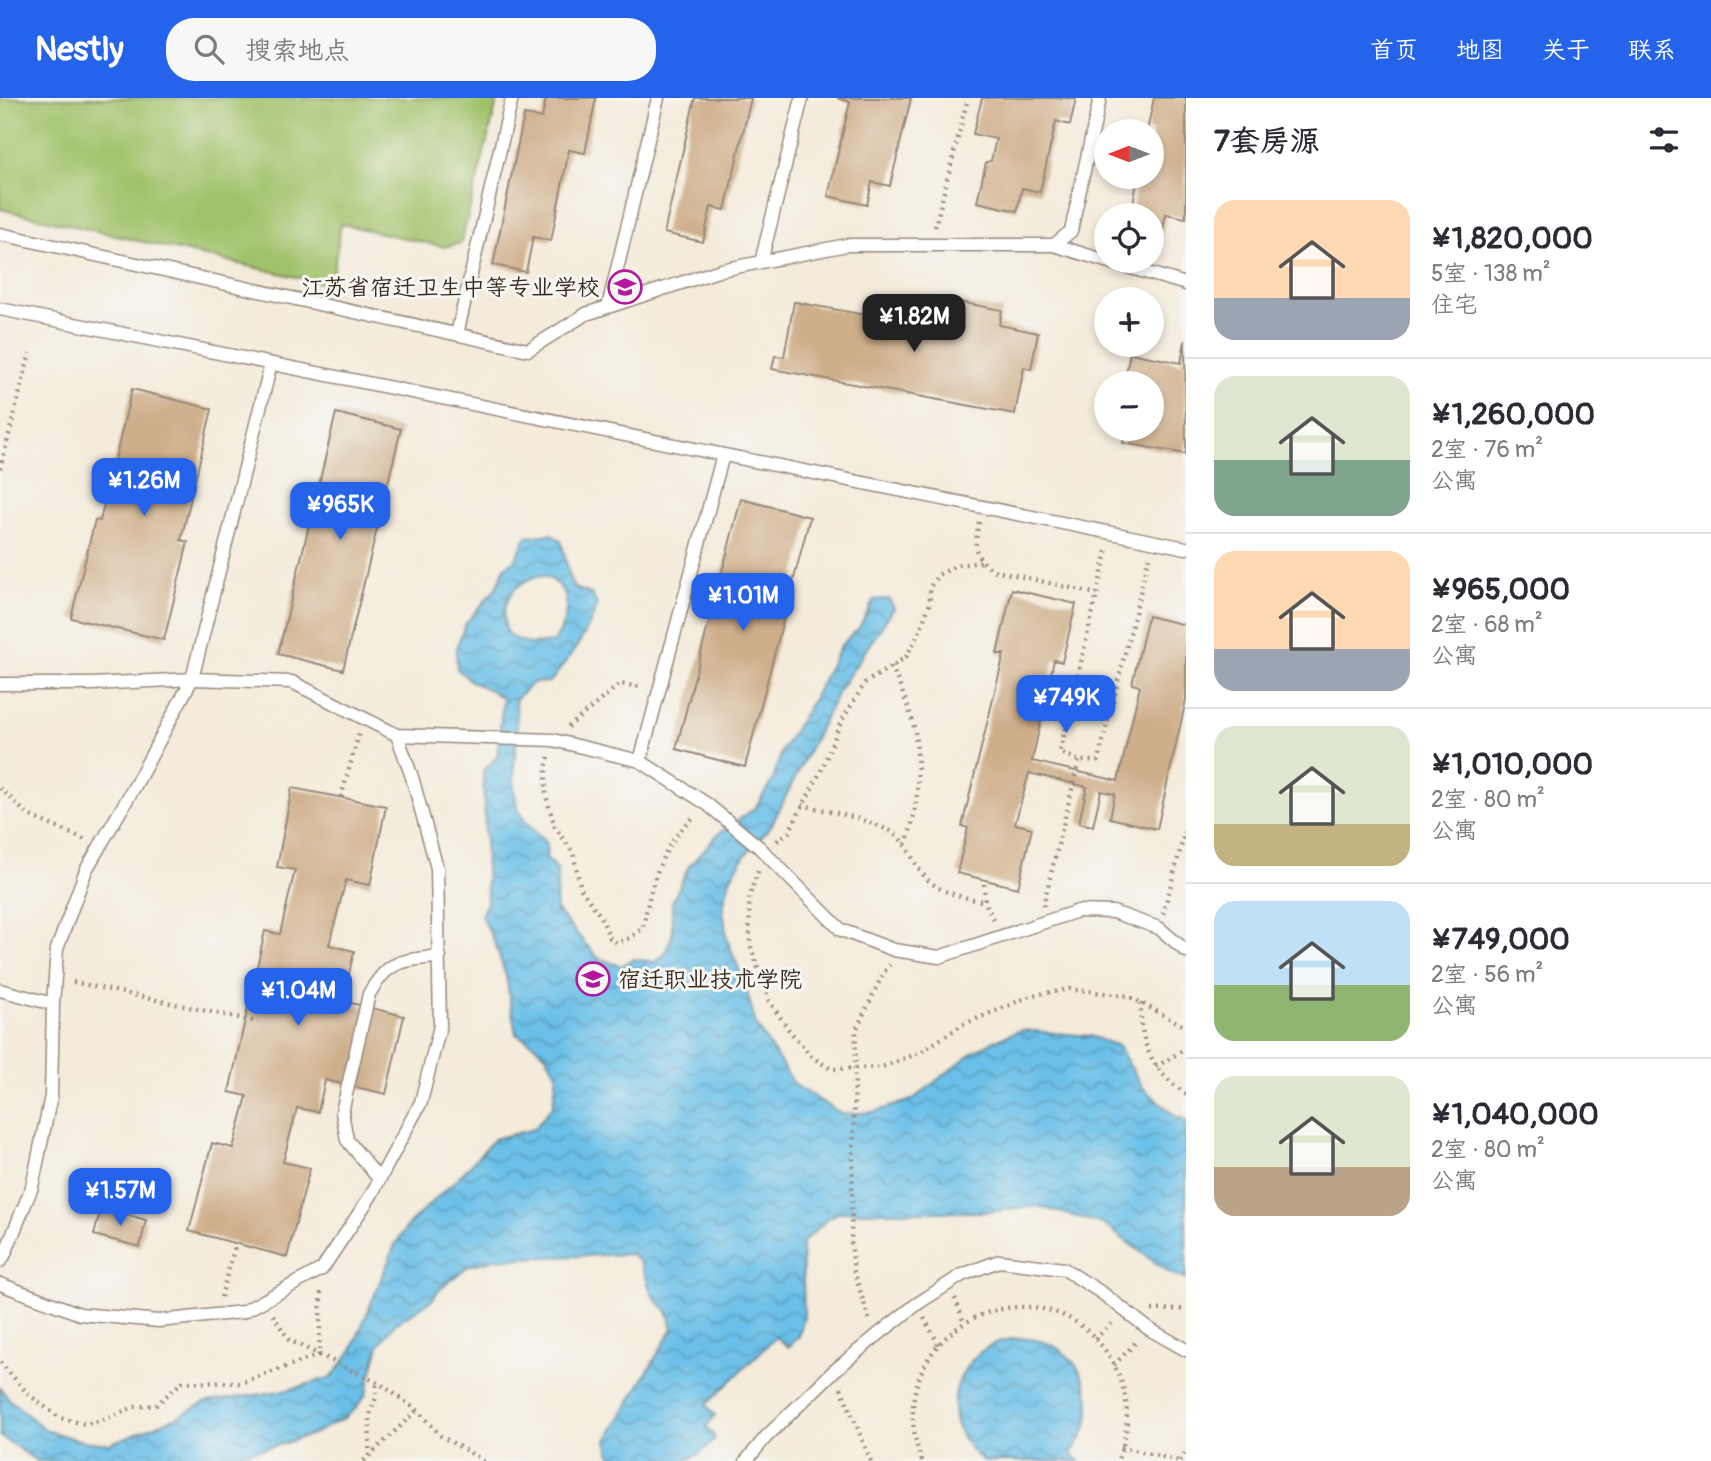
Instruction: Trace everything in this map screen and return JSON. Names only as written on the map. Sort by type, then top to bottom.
[{"type":"lane","points":[[457,334],[512,98]]},
{"type":"lane","points":[[608,307],[658,98]]},
{"type":"lane","points":[[761,262],[802,98]]},
{"type":"lane","points":[[1054,245],[1071,231],[1100,98]]},
{"type":"lane","points":[[0,234],[528,350],[586,314],[721,270],[847,245],[1054,245],[1094,257]]},
{"type":"lane","points":[[1148,273],[1186,284]]},
{"type":"lane","points":[[0,309],[1186,548]]},
{"type":"lane","points":[[0,1261],[32,1187],[51,1097],[57,949],[86,870],[192,679],[271,364]]},
{"type":"lane","points":[[640,761],[723,455]]},
{"type":"lane","points":[[0,684],[92,684],[192,679],[292,682],[397,735],[553,740],[640,761],[712,808],[762,850],[841,930],[902,951],[939,957],[1079,911],[1113,912],[1159,928],[1186,951]]},
{"type":"lane","points":[[0,1284],[80,1314],[159,1321],[243,1312],[322,1269],[370,1197],[421,1102],[440,1026],[437,868],[412,777],[397,735]]},
{"type":"lane","points":[[380,1179],[347,1140],[342,1112],[369,994],[379,976],[395,963],[440,956]]},
{"type":"lane","points":[[0,990],[53,1004]]},
{"type":"lane","points":[[746,1461],[766,1437],[834,1371],[916,1304],[962,1275],[999,1261],[1064,1269],[1102,1293],[1149,1329],[1186,1350]]},
{"type":"path","points":[[930,245],[968,98]]},
{"type":"path","points":[[0,469],[30,353]]},
{"type":"path","points":[[982,507],[975,551],[981,562],[993,570],[1097,594]]},
{"type":"path","points":[[1112,533],[1060,752],[1079,761],[1098,761],[1153,541]]},
{"type":"path","points":[[981,562],[958,565],[938,575],[930,587],[930,603],[919,633],[906,657],[865,683],[841,722],[821,771],[789,832],[762,850],[749,897],[750,944],[769,1001],[812,1057],[831,1069],[882,1067],[919,1053],[962,1025],[1033,995],[1070,989],[1128,996],[1186,1027]]},
{"type":"path","points":[[892,666],[915,732],[916,790],[911,831],[905,845]]},
{"type":"path","points":[[659,691],[620,684],[553,740],[546,768],[545,796],[555,827],[573,853],[581,889],[601,917],[610,938],[617,943],[630,939],[643,928],[649,891],[660,859],[681,828],[712,808]]},
{"type":"path","points":[[341,797],[363,718]]},
{"type":"path","points":[[1039,923],[1079,761]]},
{"type":"path","points":[[0,788],[28,815],[100,846]]},
{"type":"path","points":[[802,805],[841,814],[892,832],[905,845],[926,879],[951,895],[985,902]]},
{"type":"path","points":[[1159,928],[1186,828]]},
{"type":"path","points":[[984,884],[985,902],[1001,936]]},
{"type":"path","points":[[875,1337],[853,1271],[856,1030],[884,972],[902,951]]},
{"type":"path","points":[[55,979],[258,1021]]},
{"type":"path","points":[[1141,1003],[1140,1021],[1144,1046],[1156,1067],[1185,1092]]},
{"type":"path","points":[[1156,1067],[1186,1048]]},
{"type":"path","points":[[216,1315],[236,1242]]},
{"type":"path","points":[[319,1355],[322,1269]]},
{"type":"path","points":[[266,1300],[289,1340],[376,1382],[417,1410],[441,1436],[484,1461]]},
{"type":"path","points":[[916,1304],[939,1345]]},
{"type":"path","points":[[922,1461],[912,1425],[915,1389],[928,1356],[952,1330],[983,1312],[1018,1306],[1054,1312],[1085,1328],[1110,1355],[1124,1387],[1128,1423],[1117,1461]]},
{"type":"path","points":[[1114,1364],[1149,1329]]},
{"type":"path","points":[[0,1362],[28,1394],[60,1418],[84,1424],[101,1421],[134,1407],[156,1405],[182,1381],[241,1382],[319,1355]]},
{"type":"path","points":[[834,1371],[871,1461]]},
{"type":"path","points":[[369,1456],[376,1382]]},
{"type":"path","points":[[364,1461],[417,1410]]},
{"type":"path","points":[[1121,1447],[1180,1461],[1186,1450]]},
{"type":"green space","points":[[0,98],[498,98],[461,243],[445,247],[341,224],[331,285],[0,209]]},
{"type":"water","points":[[551,534],[561,541],[571,582],[575,588],[591,594],[597,604],[584,635],[550,682],[532,683],[515,700],[516,803],[530,827],[547,844],[546,858],[557,869],[556,910],[598,958],[621,966],[633,959],[654,962],[664,955],[672,936],[672,902],[689,866],[719,833],[755,808],[773,780],[782,750],[811,703],[841,645],[859,628],[874,600],[889,599],[894,608],[838,692],[771,826],[745,855],[730,879],[723,908],[727,940],[744,981],[756,1025],[795,1085],[842,1114],[874,1112],[912,1100],[972,1053],[1021,1030],[1090,1036],[1118,1046],[1144,1089],[1175,1116],[1186,1120],[1186,1280],[1168,1272],[1103,1224],[1037,1206],[987,1212],[839,1212],[802,1243],[804,1316],[799,1336],[789,1347],[776,1337],[706,1405],[715,1415],[706,1427],[714,1436],[714,1441],[699,1454],[684,1461],[616,1461],[607,1440],[673,1328],[667,1311],[653,1297],[640,1262],[632,1254],[496,1259],[468,1266],[438,1291],[433,1299],[395,1324],[379,1345],[366,1394],[355,1409],[343,1419],[313,1434],[275,1446],[203,1461],[37,1461],[0,1436],[0,1388],[11,1401],[47,1431],[83,1441],[109,1444],[175,1418],[206,1402],[288,1390],[332,1377],[352,1350],[395,1245],[408,1225],[465,1171],[494,1139],[534,1129],[553,1105],[557,1075],[546,1055],[516,1034],[506,976],[494,941],[481,915],[487,903],[483,771],[497,757],[503,699],[472,682],[457,669],[456,648],[466,623],[496,588],[505,567],[515,560],[526,537]],"holes":[[[543,576],[560,587],[566,604],[566,614],[554,642],[529,644],[509,636],[504,616],[515,589],[532,578]]]},
{"type":"water","points":[[1018,1338],[1050,1344],[1077,1367],[1089,1400],[1087,1423],[1071,1453],[1080,1461],[983,1461],[961,1435],[954,1405],[956,1392],[966,1368],[984,1349]]},
{"type":"building","points":[[546,98],[596,98],[585,153],[569,150],[551,241],[533,237],[526,272],[493,265],[524,115],[542,118]]},
{"type":"building","points":[[695,98],[751,98],[725,210],[711,207],[703,242],[664,233]]},
{"type":"building","points":[[837,98],[911,98],[890,186],[872,182],[867,205],[828,196],[850,102]]},
{"type":"building","points":[[982,98],[1076,98],[1070,125],[1056,121],[1040,192],[1022,188],[1017,211],[977,202],[986,162],[991,161],[996,139],[973,134]]},
{"type":"building","points":[[1154,98],[1186,98],[1186,218],[1166,214],[1164,224],[1164,203],[1133,203],[1136,189],[1164,189],[1164,119],[1150,119]]},
{"type":"building","points":[[943,299],[1002,310],[999,325],[1038,333],[1031,369],[1024,367],[1015,414],[772,369],[775,356],[784,357],[794,302],[937,328]]},
{"type":"building","points":[[1185,340],[1186,454],[1123,443],[1164,441],[1164,371],[1126,371],[1129,357],[1150,357],[1181,363]]},
{"type":"building","points":[[132,389],[212,409],[181,540],[188,542],[164,640],[71,618],[95,520],[100,521]]},
{"type":"building","points":[[336,413],[401,429],[343,670],[278,654]]},
{"type":"building","points":[[741,499],[810,517],[745,767],[676,749]]},
{"type":"building","points":[[1012,589],[1076,604],[1062,662],[1054,660],[1032,761],[1118,781],[1140,686],[1132,684],[1148,616],[1186,625],[1186,700],[1157,829],[1110,818],[1115,794],[1101,791],[1093,826],[1079,823],[1087,787],[1029,773],[1015,824],[1032,828],[1018,888],[957,873],[968,828],[962,826],[1004,654],[997,654]]},
{"type":"building","points":[[292,788],[386,806],[370,885],[346,880],[329,945],[354,951],[343,1001],[404,1016],[386,1094],[325,1080],[318,1112],[297,1108],[283,1162],[310,1168],[287,1257],[189,1231],[212,1143],[233,1148],[247,1096],[229,1092],[265,931],[280,934],[295,870],[277,867]]},
{"type":"building","points":[[101,1208],[146,1220],[140,1247],[94,1235]]},
{"type":"place","name":"江苏省宿迁卫生中等专业学校","points":[[625,287]]},
{"type":"place","name":"宿迁职业技术学院","points":[[593,979]]}]
